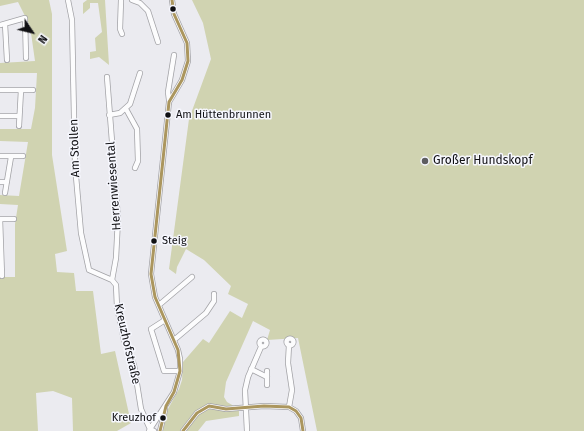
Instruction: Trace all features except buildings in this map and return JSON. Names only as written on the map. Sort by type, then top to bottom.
[{"type":"street","name":"Am Stollen","points":[[68,0],[72,20],[75,165],[81,232],[89,270],[112,280]]},
{"type":"street","points":[[121,0],[120,29],[122,34]]},
{"type":"street","points":[[132,0],[140,3],[148,11],[158,42]]},
{"type":"street","points":[[169,102],[182,80],[186,68],[188,53],[184,35],[174,14],[172,0]]},
{"type":"street","points":[[7,60],[3,25],[25,18],[26,58]]},
{"type":"street","points":[[151,430],[174,392],[180,371],[180,359],[174,340],[152,287],[151,274],[169,102],[168,92],[174,55]]},
{"type":"street","points":[[109,115],[126,109],[130,104],[140,73]]},
{"type":"street","name":"Herrenwiesental","points":[[107,77],[118,229],[112,280]]},
{"type":"street","points":[[0,90],[33,90]]},
{"type":"street","points":[[19,126],[22,90]]},
{"type":"street","name":"Herrenwiesental","points":[[126,109],[134,121],[139,137],[138,161],[135,168]]},
{"type":"street","points":[[0,116],[19,116]]},
{"type":"street","points":[[0,156],[23,156]]},
{"type":"street","points":[[5,193],[11,157]]},
{"type":"street","points":[[0,182],[7,182]]},
{"type":"street","points":[[2,276],[0,262],[0,219],[14,219]]},
{"type":"street","points":[[159,305],[192,277]]},
{"type":"street","name":"Kreuzhofstraße","points":[[112,280],[116,285],[117,307],[124,340],[134,365],[141,409],[151,430]]},
{"type":"street","points":[[174,340],[206,313],[214,301],[214,294]]},
{"type":"street","points":[[165,320],[151,329],[164,371],[180,371]]},
{"type":"street","points":[[288,345],[288,363],[292,390],[289,407]]},
{"type":"street","points":[[247,431],[245,390],[251,370],[261,347]]},
{"type":"street","points":[[251,370],[267,378]]},
{"type":"street","points":[[267,371],[267,385]]},
{"type":"street","points":[[160,431],[166,406]]},
{"type":"street","points":[[183,431],[199,411],[209,406],[226,409],[264,406],[289,407],[296,411],[301,418],[302,431]]},
{"type":"green space","points":[[0,0],[49,0],[52,14],[52,155],[67,251],[55,254],[57,272],[74,273],[76,291],[93,291],[101,354],[115,351],[131,423],[117,431],[73,431],[72,398],[53,391],[36,393],[38,431],[0,431],[0,277],[15,277],[15,224],[18,205],[0,204],[0,195],[19,196],[28,142],[0,141],[0,129],[31,129],[35,108],[37,73],[0,73],[0,63],[35,61],[30,26],[18,2],[0,6]]},
{"type":"green space","points":[[87,0],[105,0],[109,65],[99,57],[90,59],[90,52],[96,51],[95,38],[102,32],[98,3],[90,3],[90,8],[83,14],[83,3]]},
{"type":"green space","points":[[192,0],[584,0],[584,431],[317,431],[298,338],[267,340],[270,330],[253,321],[226,382],[224,397],[227,402],[239,409],[239,416],[206,421],[198,431],[163,431],[168,409],[179,389],[182,380],[183,362],[203,339],[209,343],[230,311],[242,318],[248,304],[228,294],[231,286],[204,260],[186,249],[177,267],[176,274],[169,269],[189,119],[211,59],[203,23]]},
{"type":"transit line","points":[[160,431],[166,406],[174,392],[180,371],[178,350],[155,297],[151,274],[169,102],[182,80],[188,61],[187,43],[174,14],[172,0]]},
{"type":"transit line","points":[[183,431],[197,413],[209,406],[226,409],[264,406],[289,407],[296,411],[301,418],[303,431]]},
{"type":"place","name":"Am Hüttenbrunnen","points":[[168,115]]},
{"type":"place","name":"Großer Hundskopf","points":[[425,161]]},
{"type":"place","name":"Steig","points":[[154,241]]},
{"type":"place","name":"Kreuzhof","points":[[163,418]]}]
